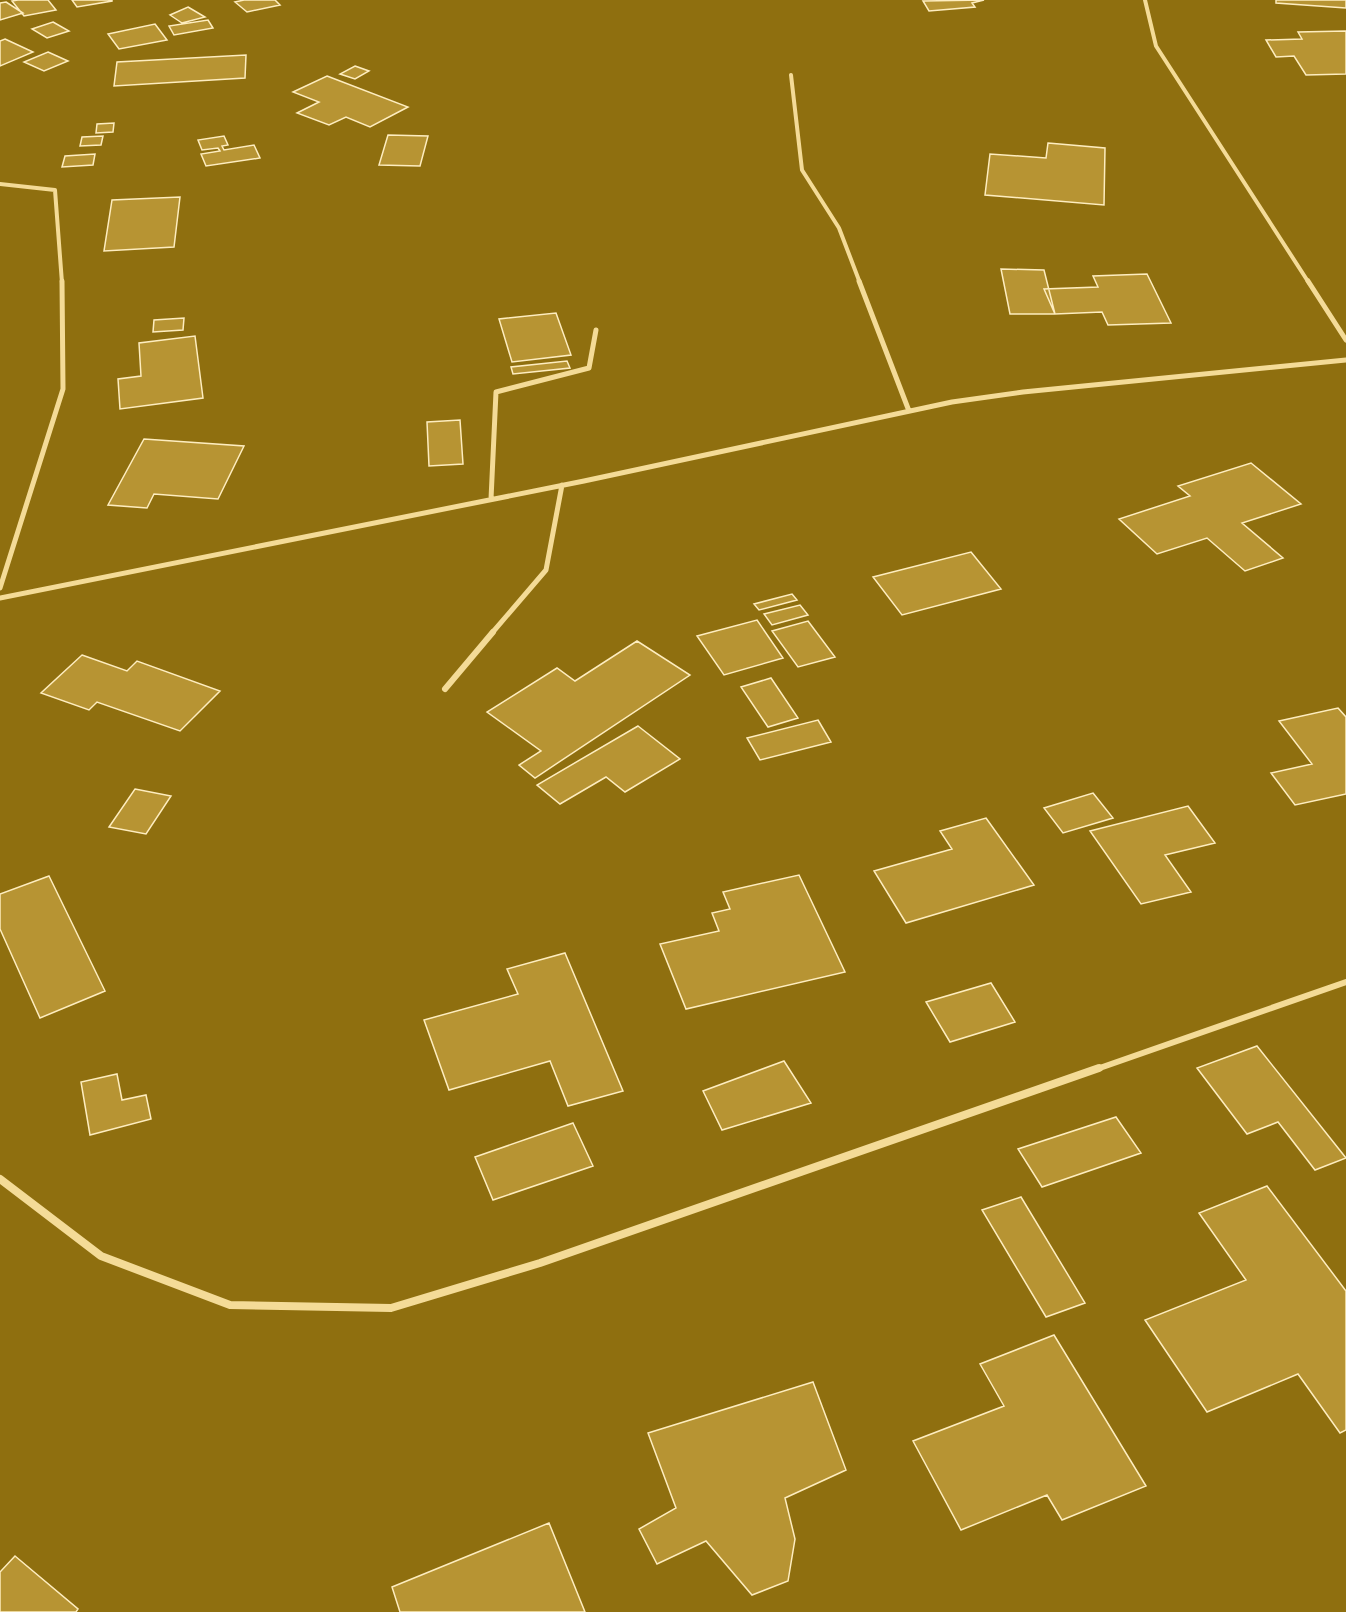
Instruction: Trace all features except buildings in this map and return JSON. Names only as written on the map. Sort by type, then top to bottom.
[{"type":"street","points":[[1145,0],[1156,46],[1346,339]]},
{"type":"street","points":[[791,75],[802,170],[839,228],[909,411]]},
{"type":"street","points":[[0,184],[55,190],[63,295],[63,389],[0,588]]},
{"type":"street","points":[[491,499],[496,392],[589,368],[596,330]]},
{"type":"street","points":[[0,598],[562,485],[909,411],[1023,392],[1346,360]]},
{"type":"street","points":[[445,689],[546,570],[562,485]]},
{"type":"street","points":[[0,1179],[101,1256],[230,1305],[391,1308],[540,1263],[1346,981]]}]
